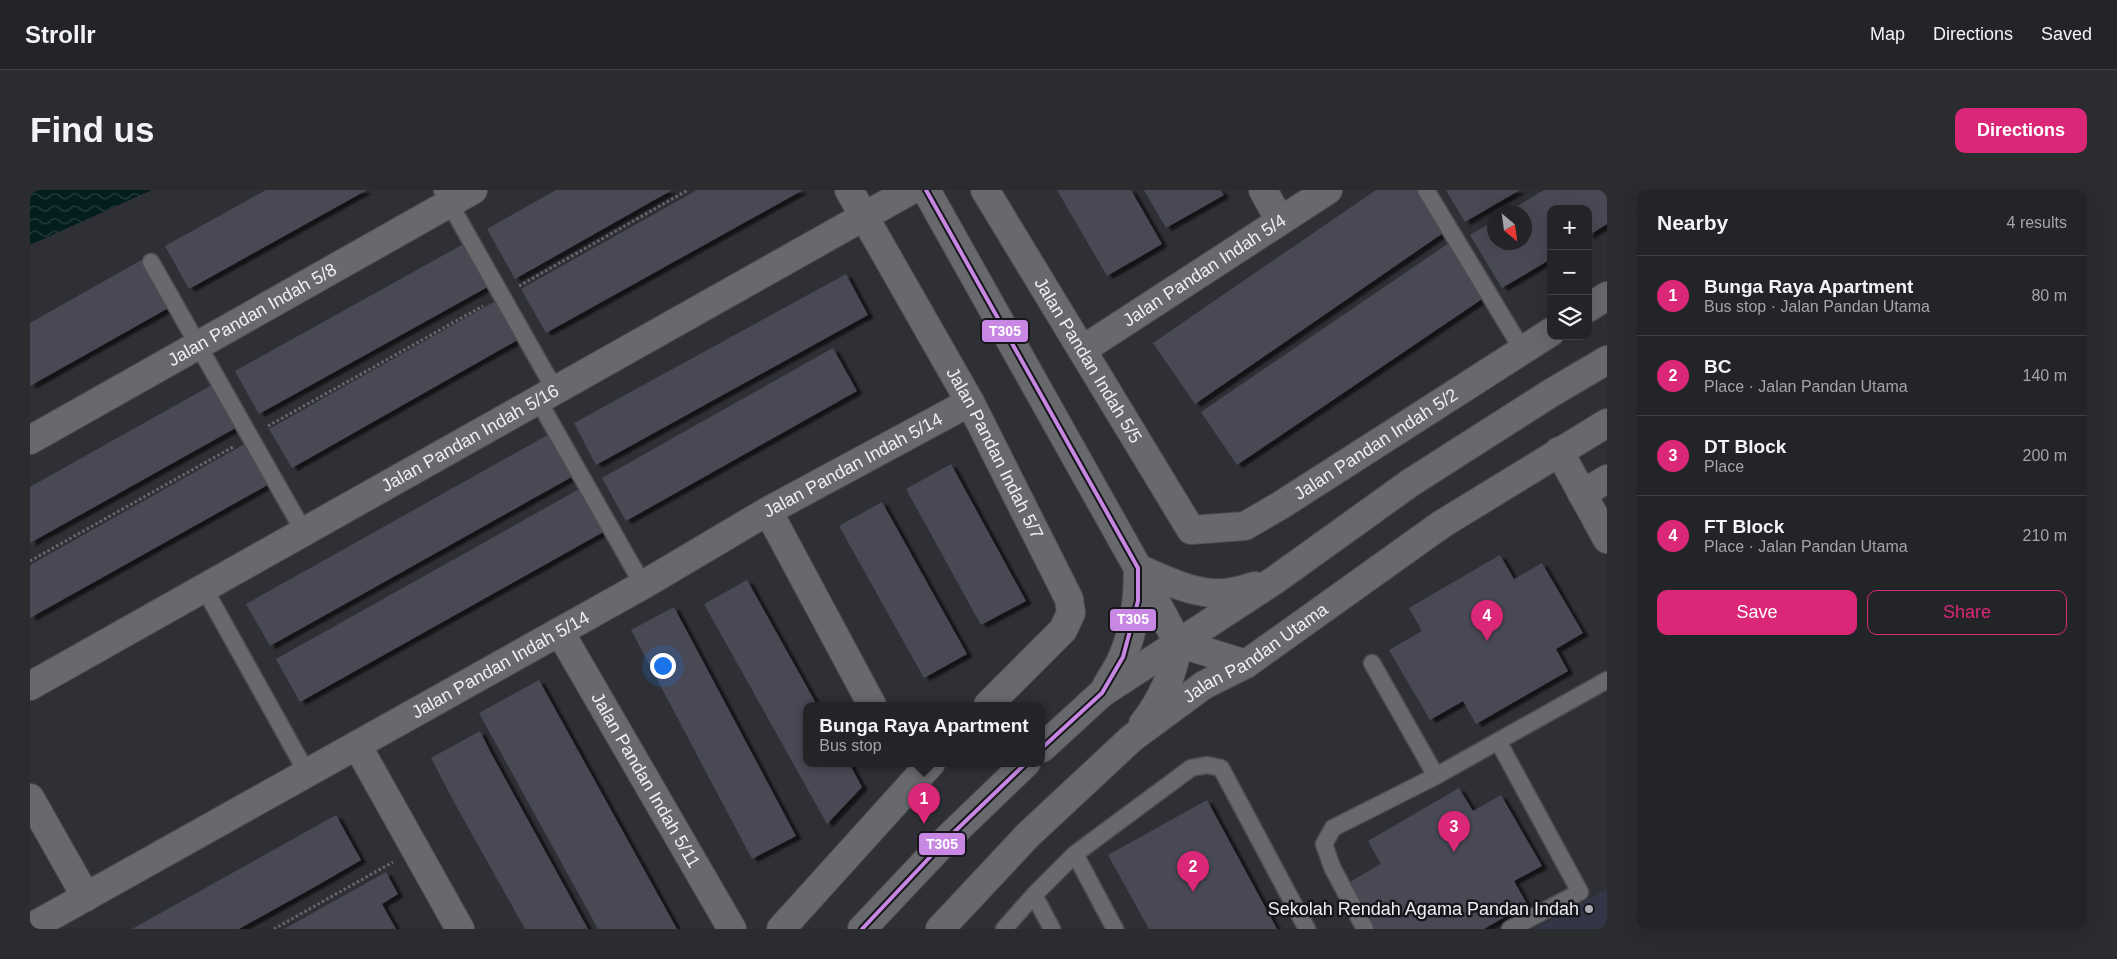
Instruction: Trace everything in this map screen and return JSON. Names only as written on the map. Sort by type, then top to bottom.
[{"type":"street","name":"Jalan Pandan Indah 5/8","points":[[30,440],[198,346],[446,197],[473,190]]},
{"type":"street","name":"Jalan Pandan Indah 5/7","points":[[849,190],[970,402],[1069,599],[1071,613],[1063,630],[991,702]]},
{"type":"street","name":"Jalan Pandan Indah 5/16","points":[[30,686],[911,190]]},
{"type":"street","points":[[926,190],[1138,568],[1178,643],[1176,660],[1161,695],[1153,710],[1132,738]]},
{"type":"street","name":"Jalan Pandan Indah 5/5","points":[[985,190],[1191,530]]},
{"type":"street","points":[[1263,190],[1280,221]]},
{"type":"street","name":"Jalan Pandan Indah 5/4","points":[[1082,350],[1328,190]]},
{"type":"street","points":[[1592,305],[1607,296]]},
{"type":"street","name":"Jalan Pandan Indah 5/2","points":[[1191,530],[1245,526],[1281,506],[1547,334]]},
{"type":"street","points":[[1045,745],[1102,693],[1275,580],[1410,483],[1551,392],[1607,360]]},
{"type":"street","name":"Jalan Pandan Indah 5/14","points":[[30,928],[560,632],[768,511],[970,402]]},
{"type":"street","name":"Jalan Pandan Utama","points":[[940,929],[1028,835],[1132,738],[1204,685],[1246,664],[1442,524],[1607,423]]},
{"type":"street","points":[[1559,451],[1607,539]]},
{"type":"street","points":[[1582,494],[1607,480]]},
{"type":"street","points":[[768,511],[870,702]]},
{"type":"street","points":[[1138,568],[1174,583],[1212,593],[1232,593],[1275,580]]},
{"type":"street","points":[[1102,693],[1123,657],[1132,628],[1138,601],[1138,568]]},
{"type":"street","name":"Jalan Pandan Indah 5/11","points":[[560,632],[732,929]]},
{"type":"street","points":[[1178,643],[1246,664]]},
{"type":"street","points":[[357,745],[460,929]]},
{"type":"street","points":[[780,929],[908,772],[921,767]]},
{"type":"street","points":[[862,929],[948,838],[1022,767]]},
{"type":"street","points":[[30,798],[86,897]]},
{"type":"lane","points":[[1426,190],[1522,350]]},
{"type":"lane","points":[[446,197],[502,295],[547,395],[643,585]]},
{"type":"lane","points":[[151,262],[304,532]]},
{"type":"lane","points":[[204,588],[307,773]]},
{"type":"lane","points":[[1372,663],[1436,776]]},
{"type":"lane","points":[[1366,929],[1332,868],[1324,844],[1333,828],[1436,776],[1607,680]]},
{"type":"lane","points":[[1498,742],[1580,892],[1510,929]]},
{"type":"lane","points":[[1004,929],[1034,895],[1075,854],[1191,768],[1208,765],[1221,768],[1306,929]]},
{"type":"lane","points":[[1075,854],[1115,929]]},
{"type":"lane","points":[[1034,895],[1052,929]]},
{"type":"path","points":[[30,561],[688,190]]},
{"type":"path","points":[[274,929],[415,849]]},
{"type":"shaded area","name":"Sekolah Rendah Agama Pandan Indah","points":[[1607,889],[1607,929],[1534,929]]},
{"type":"water","points":[[30,190],[152,190],[30,245]]},
{"type":"building","points":[[266,190],[367,190],[189,289],[165,246]]},
{"type":"building","points":[[556,190],[672,190],[515,279],[487,229]]},
{"type":"building","points":[[697,190],[803,190],[546,333],[521,289]]},
{"type":"building","points":[[1057,190],[1131,190],[1162,244],[1107,276]]},
{"type":"building","points":[[1144,190],[1220,190],[1224,195],[1166,228]]},
{"type":"building","points":[[1376,190],[1417,190],[1446,231],[1195,404],[1153,343]]},
{"type":"building","points":[[1446,190],[1520,190],[1494,205],[1487,205],[1487,209],[1465,222]]},
{"type":"building","points":[[1544,190],[1607,190],[1607,224],[1592,233],[1592,205],[1547,205],[1547,261],[1502,288],[1470,235],[1487,225],[1487,250],[1532,250],[1532,205],[1519,205]]},
{"type":"building","points":[[469,241],[493,284],[259,414],[235,371]]},
{"type":"building","points":[[1449,243],[1485,297],[1237,465],[1201,412]]},
{"type":"building","points":[[145,258],[172,306],[30,386],[30,323]]},
{"type":"building","points":[[846,274],[868,315],[596,465],[574,423]]},
{"type":"building","points":[[501,298],[523,337],[292,468],[269,429]]},
{"type":"building","points":[[833,348],[857,391],[626,521],[602,478]]},
{"type":"building","points":[[217,382],[241,425],[30,543],[30,487]]},
{"type":"building","points":[[553,432],[577,474],[270,646],[246,604]]},
{"type":"building","points":[[250,441],[273,482],[30,618],[30,565]]},
{"type":"building","points":[[951,464],[1026,601],[981,625],[906,489]]},
{"type":"building","points":[[583,487],[607,530],[300,702],[276,659]]},
{"type":"building","points":[[882,502],[967,654],[924,678],[839,526]]},
{"type":"building","points":[[1500,555],[1514,579],[1542,563],[1583,633],[1556,649],[1568,671],[1476,724],[1463,701],[1430,720],[1389,650],[1422,631],[1409,608]]},
{"type":"building","points":[[747,580],[815,702],[803,702],[803,767],[851,767],[862,787],[827,824],[704,604]]},
{"type":"building","points":[[674,607],[796,836],[752,859],[631,630]]},
{"type":"building","points":[[539,680],[677,929],[598,929],[479,713]]},
{"type":"building","points":[[480,731],[588,929],[525,929],[454,802],[431,758]]},
{"type":"building","points":[[1459,788],[1473,811],[1501,795],[1542,866],[1514,881],[1527,904],[1484,929],[1375,929],[1348,883],[1381,864],[1368,841]]},
{"type":"building","points":[[1207,800],[1277,929],[1149,929],[1108,855]]},
{"type":"building","points":[[336,815],[361,860],[318,885],[239,929],[132,929]]},
{"type":"building","points":[[386,872],[398,894],[382,904],[396,929],[284,929]]},
{"type":"transit line","name":"T305","points":[[926,190],[1138,568],[1138,601],[1123,657],[1102,693],[1045,745]]},
{"type":"transit line","name":"T305","points":[[862,929],[948,838],[1022,767]]},
{"type":"place","name":"FT Block","points":[[1487,641]]},
{"type":"place","name":"Bunga Raya Apartment","points":[[924,824]]},
{"type":"place","name":"DT Block","points":[[1454,852]]},
{"type":"place","name":"BC","points":[[1193,892]]},
{"type":"place","name":"Sekolah Rendah Agama Pandan Indah","points":[[1589,909]]}]
